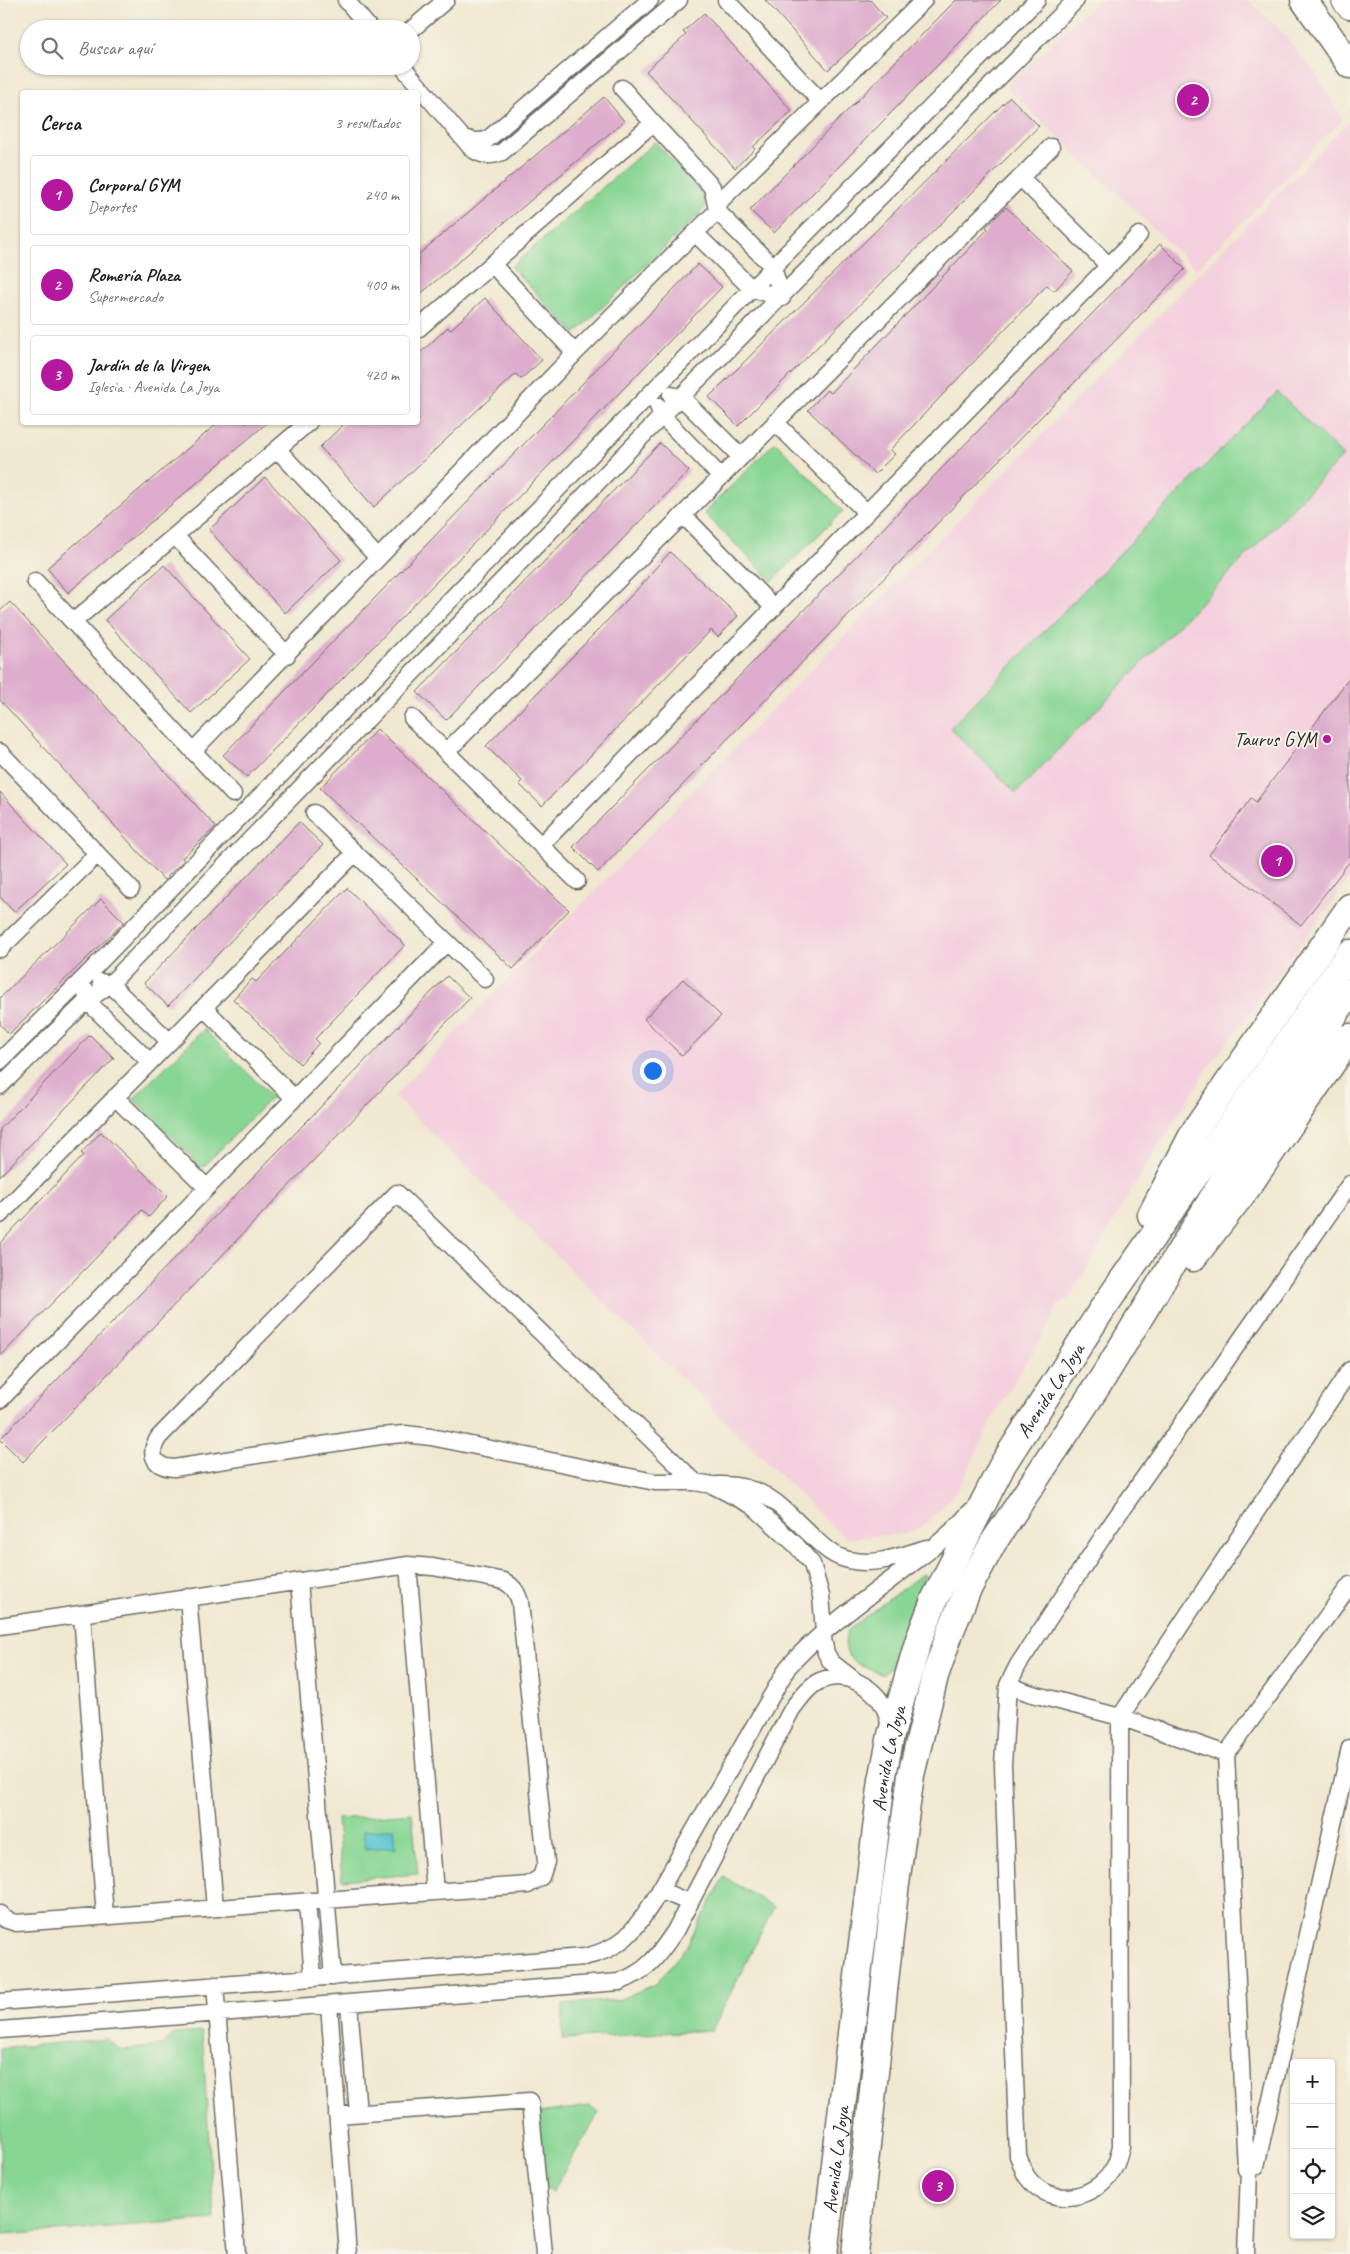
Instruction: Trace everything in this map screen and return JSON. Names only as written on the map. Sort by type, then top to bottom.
[{"type":"highway","points":[[1346,0],[1350,5]]},
{"type":"main road","points":[[1309,7],[1350,66]]},
{"type":"main road","points":[[1101,1311],[1194,1132],[1350,907]]},
{"type":"main road","points":[[1104,1376],[1341,985],[1350,953]]},
{"type":"main road","points":[[1101,1311],[1341,985]]},
{"type":"main road","points":[[1104,1376],[1246,1188],[1350,1037]]},
{"type":"main road","name":"Avenida La Joya","points":[[824,2254],[882,1780],[891,1735],[918,1642],[936,1598],[1003,1464],[1101,1311]]},
{"type":"main road","name":"Avenida La Joya","points":[[855,2254],[895,1891],[911,1775],[934,1676],[967,1591],[993,1542],[1104,1376]]},
{"type":"main road","points":[[811,2254],[834,2174]]},
{"type":"main road","points":[[864,2179],[868,2254]]},
{"type":"street","points":[[346,0],[363,20]]},
{"type":"street","points":[[420,22],[446,0]]},
{"type":"street","points":[[462,137],[471,141],[482,142],[488,139],[650,0]]},
{"type":"street","points":[[410,75],[478,153],[486,156],[495,155],[502,152],[679,0]]},
{"type":"street","points":[[726,0],[821,102]]},
{"type":"street","points":[[0,1085],[1,1059],[84,978],[752,289],[1037,0]]},
{"type":"street","points":[[0,1085],[87,1001],[110,984],[662,416],[782,298],[1076,0]]},
{"type":"street","points":[[1291,0],[1309,7]]},
{"type":"street","points":[[192,751],[916,3]]},
{"type":"street","points":[[622,88],[712,187],[716,208],[773,268],[782,298]]},
{"type":"street","points":[[420,326],[653,123]]},
{"type":"street","points":[[446,752],[1051,147]]},
{"type":"street","points":[[1020,178],[1109,266]]},
{"type":"street","points":[[695,233],[752,289],[782,298]]},
{"type":"street","points":[[541,846],[1139,235]]},
{"type":"street","points":[[492,264],[576,353]]},
{"type":"street","points":[[654,392],[681,397],[741,457]]},
{"type":"street","points":[[654,392],[662,416],[721,477]]},
{"type":"street","points":[[775,422],[867,513]]},
{"type":"street","points":[[74,622],[306,425]]},
{"type":"street","points":[[278,450],[378,558]]},
{"type":"street","points":[[683,515],[774,608]]},
{"type":"street","points":[[176,537],[287,655]]},
{"type":"street","points":[[35,581],[233,794]]},
{"type":"street","points":[[412,718],[577,881]]},
{"type":"street","points":[[0,752],[131,889]]},
{"type":"street","points":[[314,813],[485,979]]},
{"type":"street","points":[[0,1215],[355,853]]},
{"type":"street","points":[[2,944],[97,854]]},
{"type":"street","points":[[0,1400],[447,942]]},
{"type":"street","points":[[84,978],[110,984],[170,1042]]},
{"type":"street","points":[[84,978],[87,1001],[150,1062]]},
{"type":"street","points":[[204,1008],[294,1098]]},
{"type":"street","points":[[115,1097],[207,1188]]},
{"type":"street","points":[[1350,1184],[1108,1529],[1018,1665],[1008,1685],[1003,1765],[1018,2156],[1027,2177],[1043,2192],[1062,2198],[1084,2195],[1101,2183],[1114,2167],[1121,2147],[1120,1716],[1350,1370]]},
{"type":"street","points":[[695,1482],[397,1193],[159,1437],[154,1445],[153,1454],[156,1461],[164,1468],[174,1468],[380,1436],[405,1434],[431,1437],[656,1482],[695,1482],[712,1485],[733,1484],[761,1492],[777,1504],[833,1555],[850,1561],[870,1562],[892,1559],[937,1545]]},
{"type":"street","points":[[0,2002],[333,1977],[597,1954],[623,1942],[636,1927],[660,1890],[788,1667],[824,1631],[957,1528],[975,1506],[1003,1464]]},
{"type":"street","points":[[712,1485],[764,1514],[806,1556],[817,1576],[824,1646],[831,1662],[874,1694],[887,1714],[891,1735]]},
{"type":"street","points":[[0,1626],[419,1564],[504,1581],[518,1593],[546,1862],[541,1877],[528,1885],[16,1923],[4,1919],[0,1914]]},
{"type":"street","points":[[408,1565],[435,1892]]},
{"type":"street","points":[[299,1581],[333,1977]]},
{"type":"street","points":[[1246,2254],[1249,2170],[1246,2169],[1226,1754],[1350,1585]]},
{"type":"street","points":[[188,1597],[215,1908]]},
{"type":"street","points":[[82,1614],[105,1916]]},
{"type":"street","points":[[0,2030],[618,1982],[643,1971],[655,1960],[675,1931],[792,1709],[804,1693],[814,1684],[834,1676],[853,1679]]},
{"type":"street","points":[[1008,1685],[1029,1693],[1120,1716],[1226,1754]]},
{"type":"street","points":[[1249,2170],[1256,2166],[1350,1748],[1350,1737]]},
{"type":"street","points":[[660,1890],[690,1903]]},
{"type":"street","points":[[307,1902],[313,1978]]},
{"type":"street","points":[[215,1985],[236,2254]]},
{"type":"street","points":[[349,2004],[358,2113]]},
{"type":"street","points":[[329,2005],[348,2254]]},
{"type":"street","points":[[337,2115],[530,2101],[544,2254]]},
{"type":"shaded area","points":[[1098,0],[1248,0],[1278,28],[1315,73],[1343,119],[1196,269],[1006,87]]},
{"type":"shaded area","points":[[1350,120],[1350,878],[1200,1078],[1200,1082],[1146,1165],[1069,1298],[1059,1304],[1040,1341],[999,1405],[959,1488],[938,1512],[920,1528],[905,1534],[847,1538],[833,1527],[394,1096]]},
{"type":"green space","points":[[655,142],[704,194],[705,208],[575,334],[511,267]]},
{"type":"green space","points":[[1277,392],[1343,456],[1016,793],[950,728]]},
{"type":"green space","points":[[775,442],[843,511],[772,581],[704,513]]},
{"type":"green space","points":[[204,1029],[272,1097],[202,1168],[133,1099]]},
{"type":"green space","points":[[922,1574],[925,1575],[903,1628],[890,1669],[883,1674],[853,1661],[846,1649],[847,1631]]},
{"type":"green space","points":[[412,1813],[418,1874],[342,1880],[337,1819]]},
{"type":"green space","points":[[724,1877],[774,1907],[712,2030],[562,2039],[563,2004],[618,2000],[656,1984],[686,1947]]},
{"type":"green space","points":[[202,2032],[214,2219],[4,2235],[0,2175],[0,2048],[107,2039],[121,2050],[163,2046],[173,2034]]},
{"type":"green space","points":[[590,2106],[599,2113],[552,2192],[544,2186],[538,2113]]},
{"type":"water","points":[[394,1828],[396,1847],[365,1849],[363,1831]]},
{"type":"building","points":[[765,0],[870,0],[886,18],[828,70]]},
{"type":"building","points":[[956,0],[1001,0],[774,233],[750,210]]},
{"type":"building","points":[[704,13],[792,111],[753,147],[755,149],[735,168],[646,71],[686,35],[683,32]]},
{"type":"building","points":[[604,97],[624,121],[420,294],[420,253]]},
{"type":"building","points":[[1010,97],[1039,126],[738,426],[709,397]]},
{"type":"building","points":[[1006,207],[1073,271],[1054,291],[1047,285],[890,450],[895,454],[875,474],[808,410],[827,390],[831,393],[988,229],[986,227]]},
{"type":"building","points":[[1160,244],[1185,269],[598,872],[573,847]]},
{"type":"building","points":[[698,264],[722,287],[247,777],[223,755]]},
{"type":"building","points":[[485,298],[542,360],[521,379],[516,374],[374,507],[320,447],[343,425],[420,425],[420,353],[448,327],[450,330]]},
{"type":"building","points":[[215,425],[264,425],[68,593],[47,568]]},
{"type":"building","points":[[660,443],[689,471],[446,720],[417,692]]},
{"type":"building","points":[[265,477],[341,560],[285,613],[209,530]]},
{"type":"building","points":[[670,552],[738,616],[718,637],[711,630],[542,806],[519,784],[522,781],[486,746],[652,574]]},
{"type":"building","points":[[164,565],[250,659],[191,713],[105,620]]},
{"type":"building","points":[[10,602],[216,827],[182,858],[184,860],[164,880],[0,700],[0,611]]},
{"type":"building","points":[[1350,677],[1350,861],[1301,925],[1209,855],[1251,798],[1256,802]]},
{"type":"building","points":[[377,729],[569,910],[513,969],[320,788]]},
{"type":"building","points":[[0,792],[66,864],[14,912],[0,897]]},
{"type":"building","points":[[299,822],[323,845],[168,1006],[144,983]]},
{"type":"building","points":[[347,888],[405,945],[315,1039],[319,1043],[300,1064],[233,999],[252,979],[256,982]]},
{"type":"building","points":[[101,899],[124,922],[9,1034],[0,1024],[0,998]]},
{"type":"building","points":[[447,976],[470,998],[23,1462],[0,1439]]},
{"type":"building","points":[[683,979],[721,1016],[682,1056],[644,1019]]},
{"type":"building","points":[[90,1035],[114,1058],[0,1176],[0,1129]]},
{"type":"building","points":[[101,1132],[168,1196],[149,1217],[142,1210],[0,1357],[0,1243],[84,1155],[81,1153]]},
{"type":"place","name":"Romería Plaza","points":[[1193,100]]},
{"type":"place","name":"Taurus GYM","points":[[1327,739]]},
{"type":"place","name":"Corporal GYM","points":[[1277,861]]},
{"type":"place","name":"Jardín de la Virgen","points":[[938,2186]]}]
